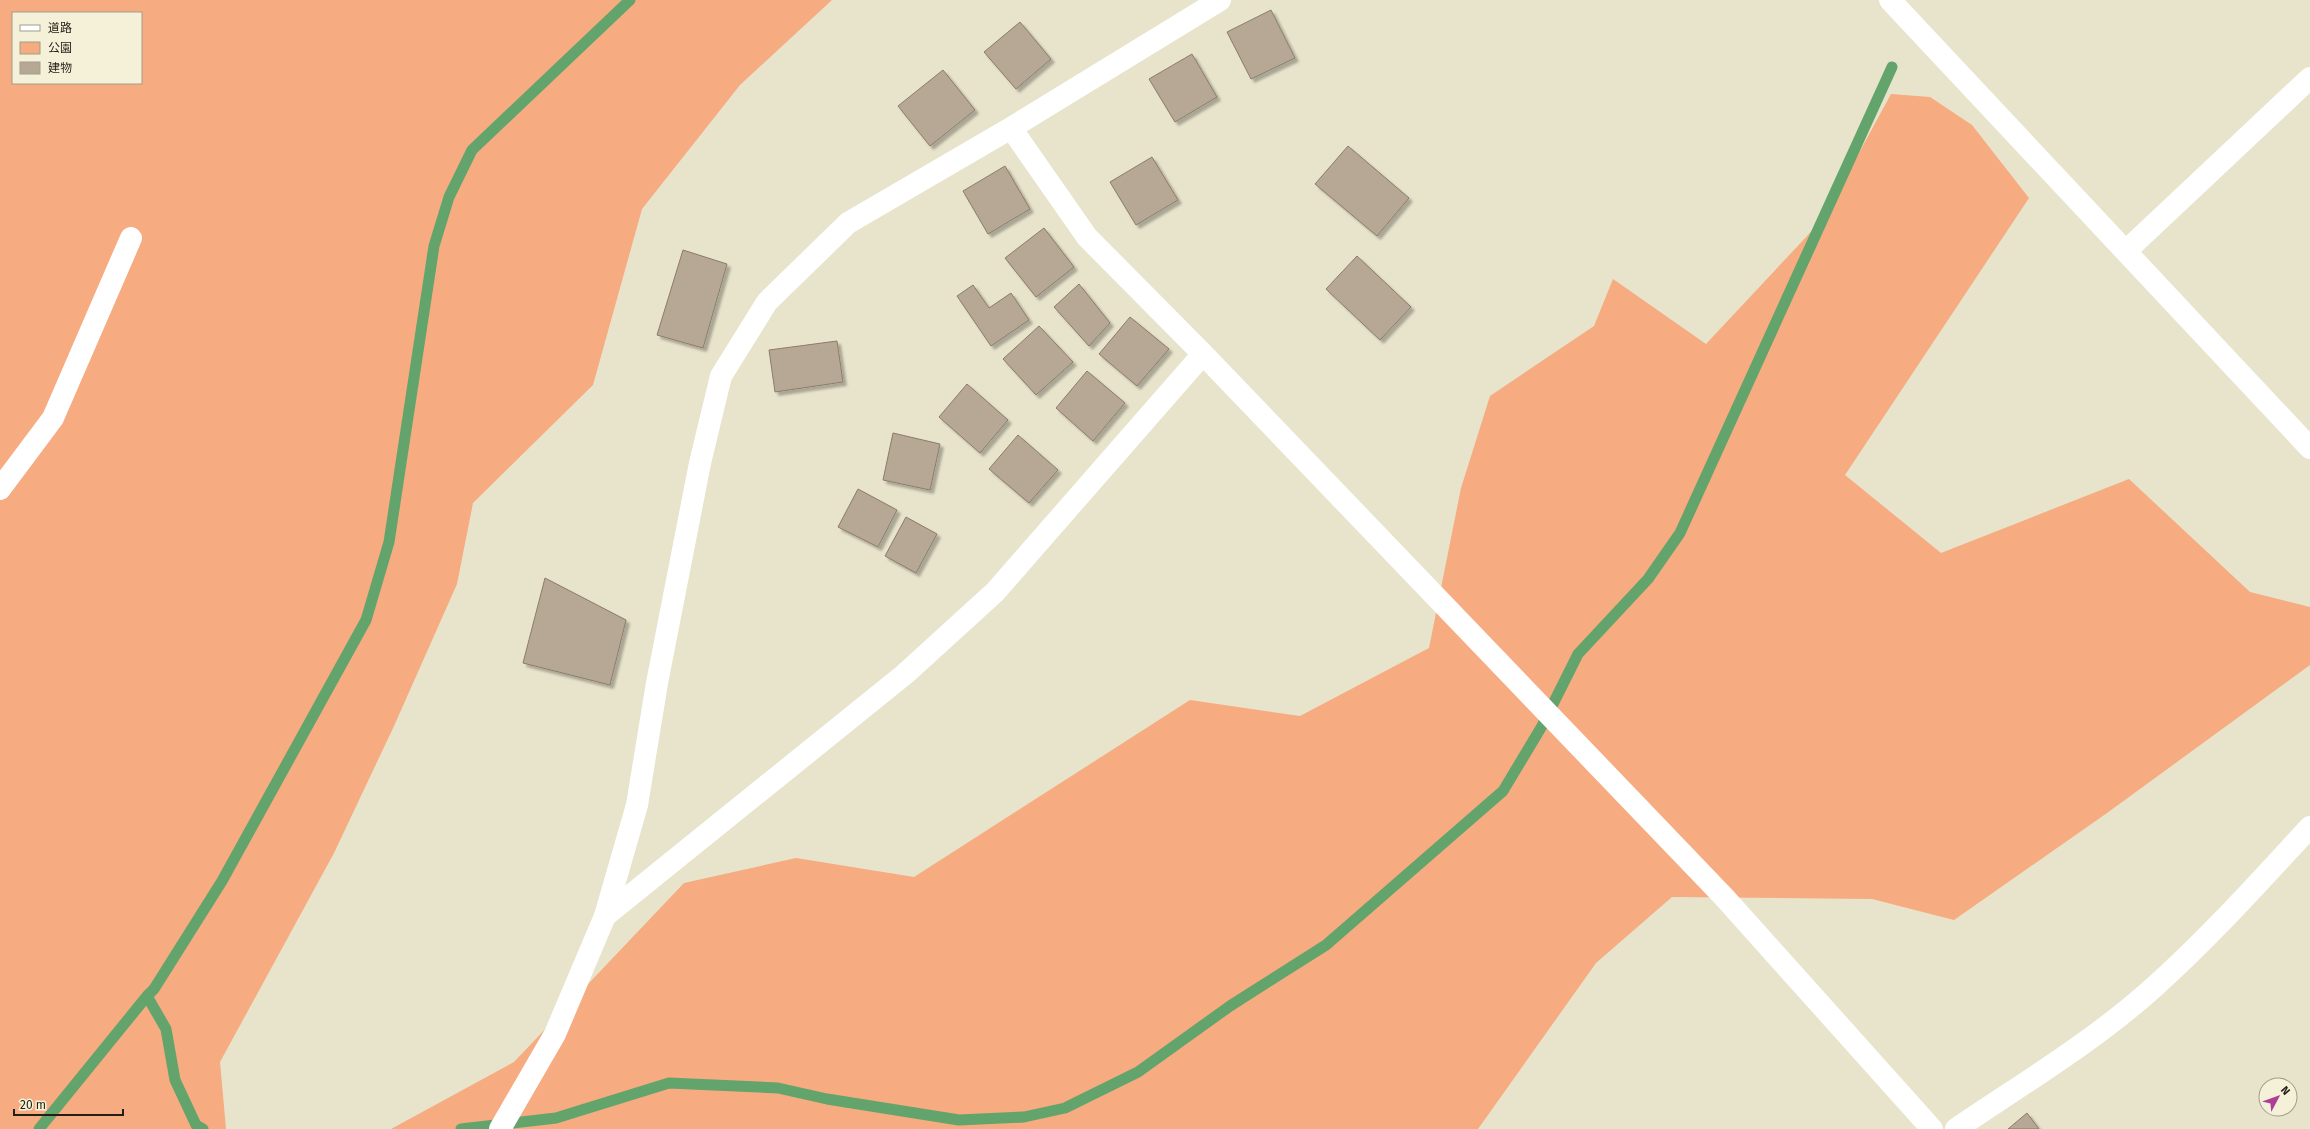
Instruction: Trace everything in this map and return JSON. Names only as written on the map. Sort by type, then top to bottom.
[{"type":"street","points":[[500,1129],[555,1034],[605,916],[637,805],[657,683],[689,518],[700,463],[721,376],[767,302],[848,223],[1011,128],[1220,0]]},
{"type":"street","points":[[1890,0],[2310,448]]},
{"type":"street","points":[[2126,251],[2310,78]]},
{"type":"street","points":[[1011,128],[1087,237],[1203,354],[1724,897],[1932,1129]]},
{"type":"street","points":[[0,489],[53,418],[131,238]]},
{"type":"street","points":[[605,916],[906,674],[995,592],[1203,354]]},
{"type":"street","points":[[1956,1129],[2100,1030],[2153,989],[2205,940],[2310,827]]},
{"type":"green space","points":[[0,0],[832,0],[740,85],[642,209],[593,385],[473,503],[457,584],[394,726],[334,853],[220,1062],[226,1129],[0,1129]]},
{"type":"green space","points":[[1891,94],[1930,97],[1972,125],[2029,198],[1845,475],[1941,553],[2129,479],[2250,592],[2310,607],[2310,665],[2107,813],[1954,920],[1872,899],[1672,897],[1596,963],[1478,1129],[391,1129],[514,1062],[684,883],[796,858],[914,877],[1190,700],[1300,716],[1429,648],[1461,488],[1490,396],[1594,326],[1613,279],[1706,344],[1823,219]]},
{"type":"building","points":[[1271,10],[1295,58],[1251,79],[1227,32]]},
{"type":"building","points":[[1020,22],[1051,59],[1016,89],[984,52]]},
{"type":"building","points":[[1192,54],[1217,97],[1175,122],[1149,79]]},
{"type":"building","points":[[943,70],[975,110],[930,146],[898,106]]},
{"type":"building","points":[[1348,146],[1409,198],[1377,236],[1315,184]]},
{"type":"building","points":[[1152,157],[1178,200],[1136,225],[1110,182]]},
{"type":"building","points":[[1005,166],[1030,209],[988,234],[963,191]]},
{"type":"building","points":[[1044,228],[1074,267],[1036,297],[1005,258]]},
{"type":"building","points":[[683,250],[727,264],[703,348],[657,335]]},
{"type":"building","points":[[1357,256],[1411,307],[1380,340],[1326,289]]},
{"type":"building","points":[[1079,284],[1110,323],[1089,346],[1054,307]]},
{"type":"building","points":[[973,285],[989,308],[1011,293],[1029,320],[991,346],[957,296]]},
{"type":"building","points":[[1130,317],[1169,349],[1137,386],[1099,354]]},
{"type":"building","points":[[1039,326],[1073,362],[1036,395],[1003,359]]},
{"type":"building","points":[[837,341],[843,382],[775,392],[769,350]]},
{"type":"building","points":[[1087,371],[1125,403],[1093,441],[1056,408]]},
{"type":"building","points":[[967,384],[1008,420],[980,453],[939,417]]},
{"type":"building","points":[[893,433],[940,444],[930,490],[883,480]]},
{"type":"building","points":[[1018,435],[1058,470],[1029,503],[989,469]]},
{"type":"building","points":[[858,489],[897,510],[878,547],[838,527]]},
{"type":"building","points":[[906,517],[937,534],[916,573],[885,556]]},
{"type":"building","points":[[545,578],[626,620],[610,685],[523,663]]},
{"type":"building","points":[[2027,1113],[2039,1129],[2008,1129]]},
{"type":"waterway","points":[[39,1129],[154,989],[222,881],[366,620],[389,542],[434,246],[449,197],[472,150],[630,0]]},
{"type":"waterway","points":[[461,1129],[556,1118],[669,1083],[778,1088],[827,1099],[959,1120],[1024,1117],[1065,1108],[1138,1072],[1230,1006],[1326,945],[1503,791],[1542,726],[1578,654],[1648,579],[1680,533],[1892,67]]},
{"type":"waterway","points":[[147,996],[166,1029],[175,1080],[196,1125],[203,1129]]}]
